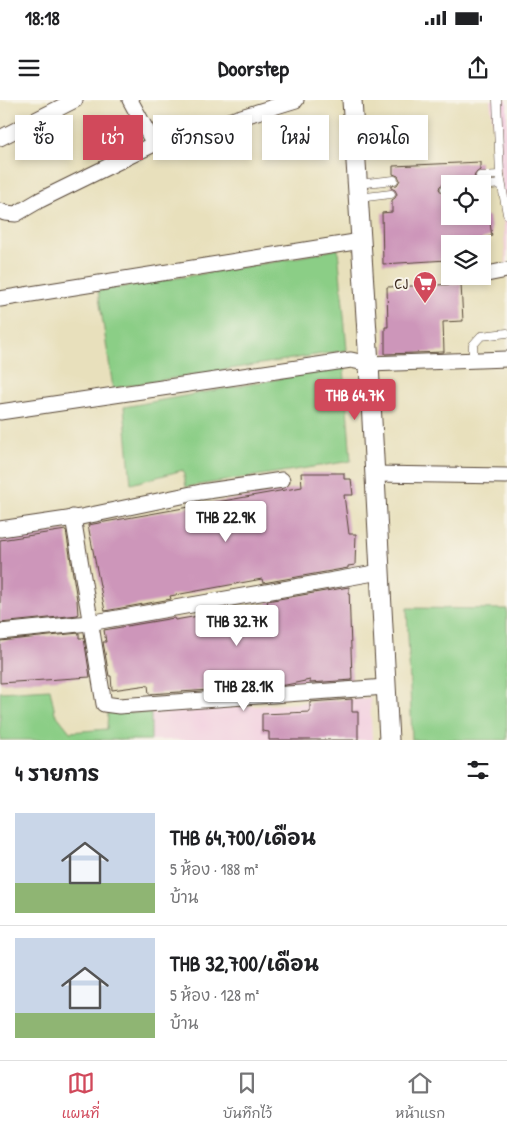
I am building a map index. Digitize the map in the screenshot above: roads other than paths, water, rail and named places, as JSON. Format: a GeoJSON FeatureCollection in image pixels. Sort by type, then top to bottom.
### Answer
{"type":"FeatureCollection","features":[{"type":"Feature","properties":{"kind":"street"},"geometry":{"type":"LineString","coordinates":[[0,138],[74,100]]}},
{"type":"Feature","properties":{"kind":"street"},"geometry":{"type":"LineString","coordinates":[[130,100],[153,142]]}},
{"type":"Feature","properties":{"kind":"street"},"geometry":{"type":"LineString","coordinates":[[248,115],[296,100]]}},
{"type":"Feature","properties":{"kind":"street"},"geometry":{"type":"LineString","coordinates":[[352,100],[369,364],[389,740]]}},
{"type":"Feature","properties":{"kind":"street"},"geometry":{"type":"LineString","coordinates":[[0,210],[5,214],[16,214],[40,200],[153,144]]}},
{"type":"Feature","properties":{"kind":"street"},"geometry":{"type":"LineString","coordinates":[[0,299],[361,242]]}},
{"type":"Feature","properties":{"kind":"street"},"geometry":{"type":"LineString","coordinates":[[491,273],[507,270]]}},
{"type":"Feature","properties":{"kind":"street"},"geometry":{"type":"LineString","coordinates":[[0,412],[351,360],[369,364],[507,359]]}},
{"type":"Feature","properties":{"kind":"street"},"geometry":{"type":"LineString","coordinates":[[375,474],[507,476]]}},
{"type":"Feature","properties":{"kind":"street"},"geometry":{"type":"LineString","coordinates":[[0,529],[201,492],[282,480]]}},
{"type":"Feature","properties":{"kind":"street"},"geometry":{"type":"LineString","coordinates":[[73,517],[104,704],[120,706],[386,687]]}},
{"type":"Feature","properties":{"kind":"street"},"geometry":{"type":"LineString","coordinates":[[0,632],[90,622],[380,572]]}},
{"type":"Feature","properties":{"kind":"lane"},"geometry":{"type":"LineString","coordinates":[[497,100],[500,175],[507,214]]}},
{"type":"Feature","properties":{"kind":"lane"},"geometry":{"type":"LineString","coordinates":[[491,175],[500,175]]}},
{"type":"Feature","properties":{"kind":"lane"},"geometry":{"type":"LineString","coordinates":[[358,191],[394,180]]}},
{"type":"Feature","properties":{"kind":"lane"},"geometry":{"type":"LineString","coordinates":[[491,185],[501,184]]}},
{"type":"Feature","properties":{"kind":"lane"},"geometry":{"type":"LineString","coordinates":[[358,191],[391,194]]}},
{"type":"Feature","properties":{"kind":"lane"},"geometry":{"type":"LineString","coordinates":[[473,360],[473,344],[481,336],[507,333]]}},
{"type":"Feature","properties":{"kind":"place","name":"CJ"},"geometry":{"type":"Point","coordinates":[425,304]}}]}
